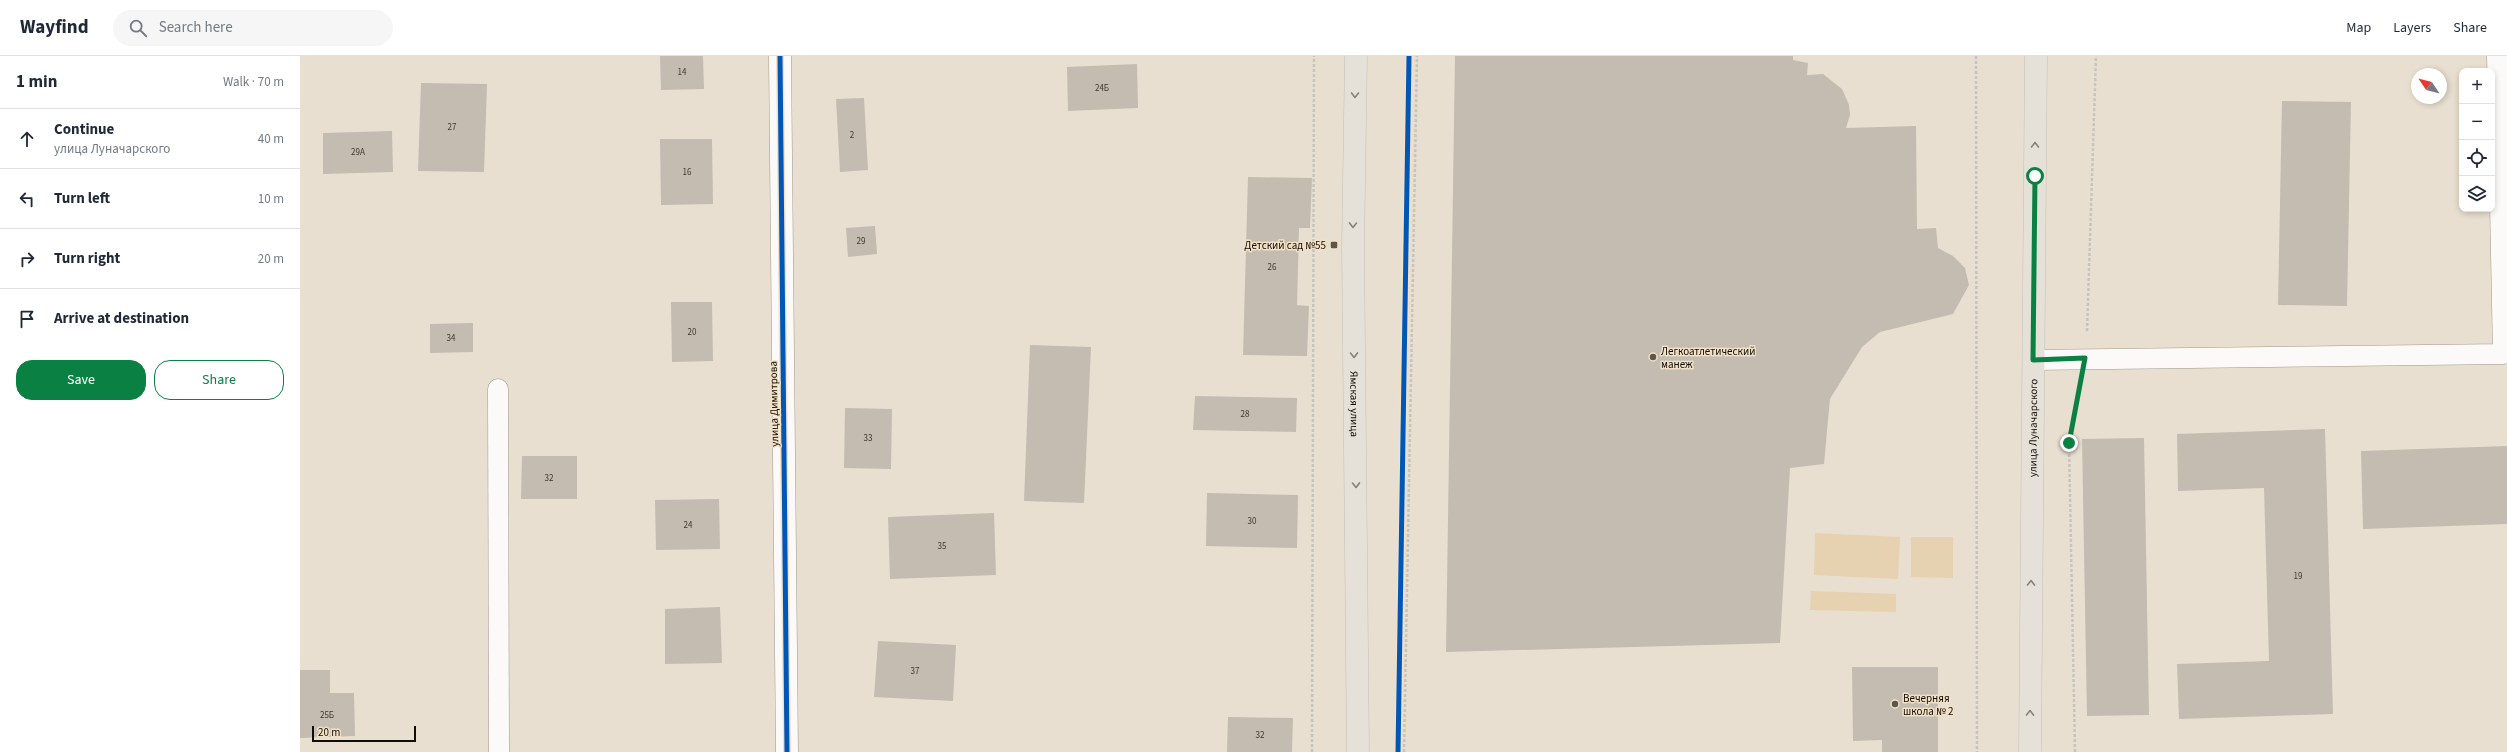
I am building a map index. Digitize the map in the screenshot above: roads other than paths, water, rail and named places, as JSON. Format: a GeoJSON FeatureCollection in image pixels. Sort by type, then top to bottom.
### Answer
{"type":"FeatureCollection","features":[{"type":"Feature","properties":{"kind":"main road","name":"Ямская улица"},"geometry":{"type":"LineString","coordinates":[[1356,56],[1353,247],[1358,752]]}},
{"type":"Feature","properties":{"kind":"main road","name":"улица Луначарского"},"geometry":{"type":"LineString","coordinates":[[2030,752],[2036,56]]}},
{"type":"Feature","properties":{"kind":"street","name":"улица Димитрова"},"geometry":{"type":"LineString","coordinates":[[780,56],[787,752]]}},
{"type":"Feature","properties":{"kind":"lane"},"geometry":{"type":"LineString","coordinates":[[2033,360],[2085,358],[2503,354],[2497,56]]}},
{"type":"Feature","properties":{"kind":"lane"},"geometry":{"type":"LineString","coordinates":[[498,389],[499,752]]}},
{"type":"Feature","properties":{"kind":"place","name":"Детский сад №55"},"geometry":{"type":"Point","coordinates":[1334,245]}},
{"type":"Feature","properties":{"kind":"place","name":"Легкоатлетический манеж"},"geometry":{"type":"Point","coordinates":[1653,357]}},
{"type":"Feature","properties":{"kind":"place","name":"Вечерняя школа № 2"},"geometry":{"type":"Point","coordinates":[1895,704]}}]}
